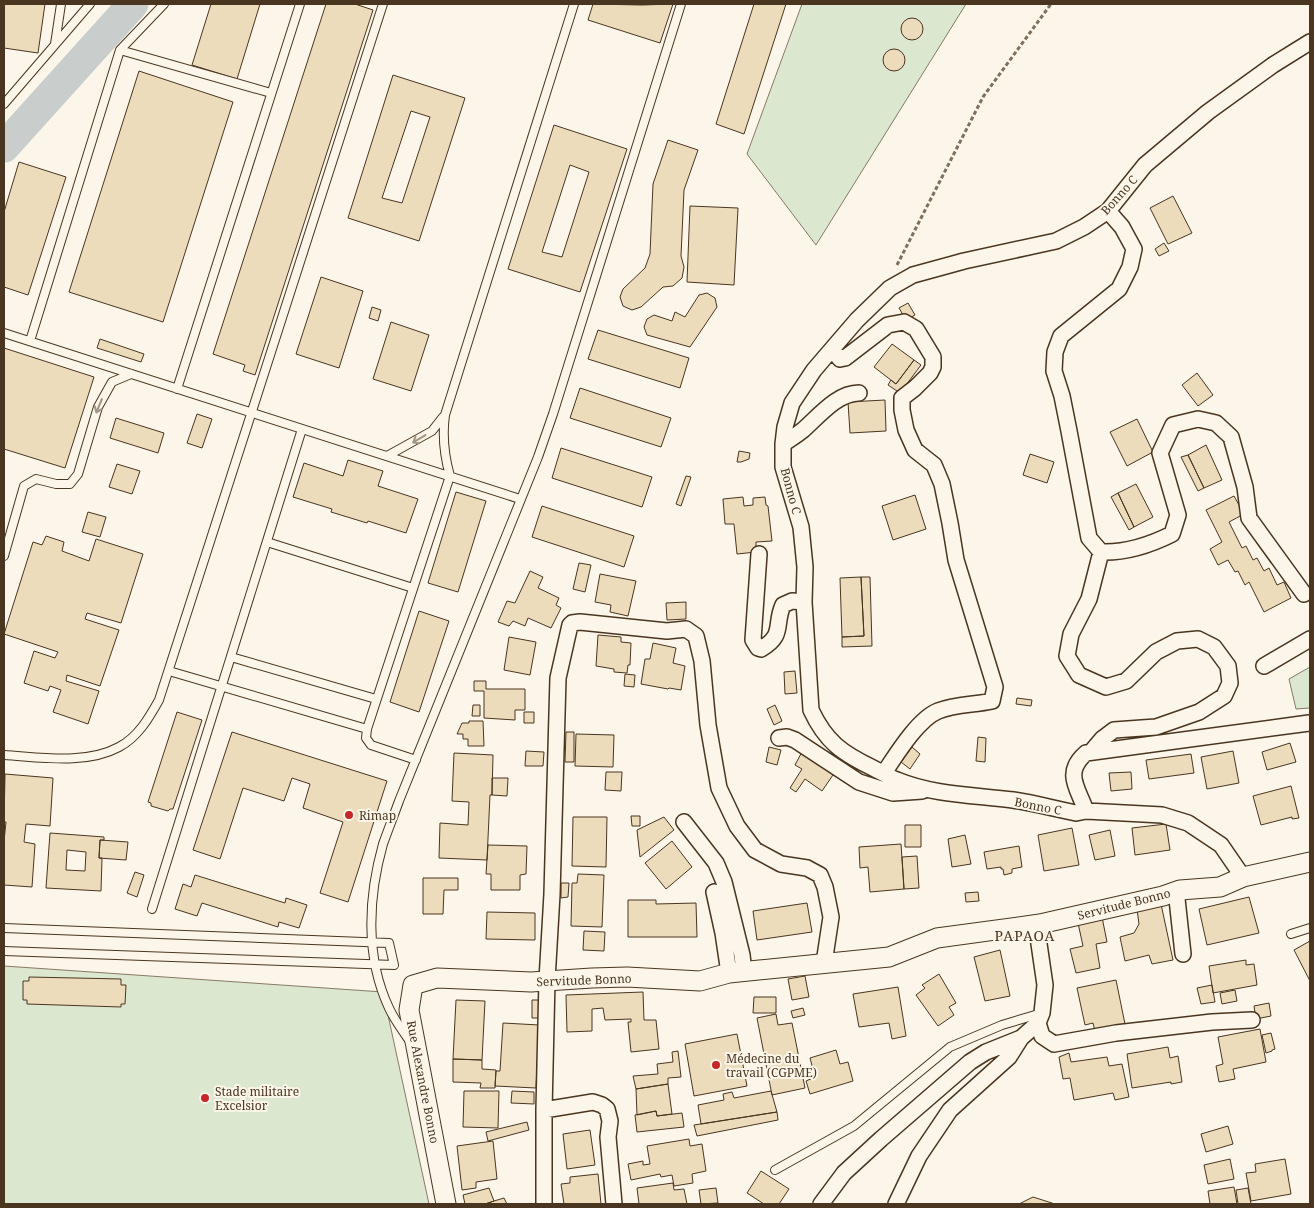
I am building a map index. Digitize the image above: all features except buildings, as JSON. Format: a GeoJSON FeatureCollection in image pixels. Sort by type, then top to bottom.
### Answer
{"type":"FeatureCollection","features":[{"type":"Feature","properties":{"kind":"street","name":"Bonno C"},"geometry":{"type":"LineString","coordinates":[[1243,877],[1221,845],[1188,823],[1162,815],[1086,811],[1076,813],[1014,800],[960,795],[932,790],[896,780],[851,758],[831,742],[818,726],[811,710],[804,602],[805,567],[801,527],[783,466],[783,444],[785,427],[792,403],[814,370],[857,320],[890,288],[913,275],[964,261],[1056,241],[1084,227],[1108,211],[1146,165],[1200,118],[1273,65],[1310,42]]}},
{"type":"Feature","properties":{"kind":"street"},"geometry":{"type":"LineString","coordinates":[[1108,211],[1122,227],[1134,248],[1130,267],[1119,289],[1061,336],[1055,352],[1054,371],[1062,396],[1089,538],[1101,552],[1113,552],[1152,544],[1172,534],[1178,516],[1160,453],[1173,425],[1198,419],[1216,423],[1231,437],[1245,487],[1249,518],[1304,594]]}},
{"type":"Feature","properties":{"kind":"street"},"geometry":{"type":"LineString","coordinates":[[832,349],[840,359],[845,358],[888,325],[904,322],[916,329],[933,357],[933,367],[930,373],[902,398],[902,410],[906,430],[915,450],[934,465],[942,484],[956,560],[995,687],[992,701],[936,711],[922,721],[884,773]]}},
{"type":"Feature","properties":{"kind":"street"},"geometry":{"type":"LineString","coordinates":[[783,444],[802,431],[825,409],[851,393],[859,393]]}},
{"type":"Feature","properties":{"kind":"street"},"geometry":{"type":"LineString","coordinates":[[1091,752],[1102,739],[1114,730],[1156,727],[1199,712],[1224,696],[1230,683],[1228,666],[1214,646],[1198,639],[1177,641],[1156,652],[1126,681],[1106,687],[1079,675],[1067,656],[1071,634],[1089,599],[1101,552]]}},
{"type":"Feature","properties":{"kind":"street"},"geometry":{"type":"LineString","coordinates":[[759,554],[753,640],[758,648],[761,649],[770,644],[777,634],[783,605],[792,601],[804,602]]}},
{"type":"Feature","properties":{"kind":"street"},"geometry":{"type":"LineString","coordinates":[[544,1204],[547,980],[552,894],[558,678],[572,623],[580,622],[667,631],[686,629],[696,636],[702,661],[708,725],[719,788],[736,826],[755,850],[782,864],[807,868],[820,875],[832,916],[824,963]]}},
{"type":"Feature","properties":{"kind":"street"},"geometry":{"type":"LineString","coordinates":[[1264,666],[1310,639]]}},
{"type":"Feature","properties":{"kind":"street"},"geometry":{"type":"LineString","coordinates":[[1086,811],[1080,793],[1074,784],[1074,768],[1077,760],[1086,753],[1309,723]]}},
{"type":"Feature","properties":{"kind":"street"},"geometry":{"type":"LineString","coordinates":[[778,738],[787,737],[795,740],[859,782],[878,789],[900,793],[932,790]]}},
{"type":"Feature","properties":{"kind":"street"},"geometry":{"type":"LineString","coordinates":[[684,822],[716,863],[724,882],[742,954],[737,973]]}},
{"type":"Feature","properties":{"kind":"street","name":"Servitude Bonno"},"geometry":{"type":"LineString","coordinates":[[437,978],[531,982],[627,977],[700,981],[737,973],[889,957],[937,938],[1040,924],[1163,896],[1180,890],[1220,887],[1243,877],[1310,862]]}},
{"type":"Feature","properties":{"kind":"street"},"geometry":{"type":"LineString","coordinates":[[1180,890],[1177,898],[1183,954]]}},
{"type":"Feature","properties":{"kind":"street"},"geometry":{"type":"LineString","coordinates":[[714,892],[723,933],[737,973]]}},
{"type":"Feature","properties":{"kind":"street"},"geometry":{"type":"LineString","coordinates":[[1040,924],[1038,937],[1045,985],[1040,1018],[1042,1036],[1054,1044],[1116,1033],[1212,1022],[1252,1020]]}},
{"type":"Feature","properties":{"kind":"street","name":"Rue Alexandre Bonno"},"geometry":{"type":"LineString","coordinates":[[437,978],[413,985],[409,1010],[446,1204]]}},
{"type":"Feature","properties":{"kind":"street"},"geometry":{"type":"LineString","coordinates":[[896,1204],[920,1156],[950,1110],[1009,1057],[1021,1038],[1040,1018]]}},
{"type":"Feature","properties":{"kind":"street"},"geometry":{"type":"LineString","coordinates":[[821,1204],[844,1173],[970,1062],[986,1052],[1021,1038]]}},
{"type":"Feature","properties":{"kind":"street"},"geometry":{"type":"LineString","coordinates":[[544,1110],[593,1102],[607,1109],[610,1121],[608,1137],[614,1204]]}},
{"type":"Feature","properties":{"kind":"lane"},"geometry":{"type":"LineString","coordinates":[[54,46],[61,4]]}},
{"type":"Feature","properties":{"kind":"lane"},"geometry":{"type":"LineString","coordinates":[[4,104],[90,4]]}},
{"type":"Feature","properties":{"kind":"lane"},"geometry":{"type":"LineString","coordinates":[[30,341],[120,50],[164,4]]}},
{"type":"Feature","properties":{"kind":"lane"},"geometry":{"type":"LineString","coordinates":[[177,388],[300,4]]}},
{"type":"Feature","properties":{"kind":"lane"},"geometry":{"type":"LineString","coordinates":[[4,756],[69,759],[94,755],[119,747],[135,735],[149,719],[159,700],[383,4]]}},
{"type":"Feature","properties":{"kind":"lane"},"geometry":{"type":"LineString","coordinates":[[416,760],[371,745],[366,738],[367,729],[450,476],[442,434],[444,415],[574,4]]}},
{"type":"Feature","properties":{"kind":"lane"},"geometry":{"type":"LineString","coordinates":[[417,1051],[389,1009],[374,964],[371,942],[372,914],[383,845],[553,414],[681,4]]}},
{"type":"Feature","properties":{"kind":"lane"},"geometry":{"type":"LineString","coordinates":[[120,50],[271,93]]}},
{"type":"Feature","properties":{"kind":"lane"},"geometry":{"type":"LineString","coordinates":[[4,333],[520,499]]}},
{"type":"Feature","properties":{"kind":"lane"},"geometry":{"type":"LineString","coordinates":[[4,556],[24,486],[36,480],[56,484],[70,484],[78,474],[98,407],[112,382],[131,374]]}},
{"type":"Feature","properties":{"kind":"lane"},"geometry":{"type":"LineString","coordinates":[[387,456],[432,431],[444,415]]}},
{"type":"Feature","properties":{"kind":"lane"},"geometry":{"type":"LineString","coordinates":[[152,909],[302,429]]}},
{"type":"Feature","properties":{"kind":"lane"},"geometry":{"type":"LineString","coordinates":[[267,542],[413,588]]}},
{"type":"Feature","properties":{"kind":"lane"},"geometry":{"type":"LineString","coordinates":[[231,657],[376,699]]}},
{"type":"Feature","properties":{"kind":"lane"},"geometry":{"type":"LineString","coordinates":[[169,671],[367,729]]}},
{"type":"Feature","properties":{"kind":"lane"},"geometry":{"type":"LineString","coordinates":[[4,928],[389,943],[394,964],[4,951]]}},
{"type":"Feature","properties":{"kind":"lane"},"geometry":{"type":"LineString","coordinates":[[1290,934],[1310,928]]}},
{"type":"Feature","properties":{"kind":"lane"},"geometry":{"type":"LineString","coordinates":[[775,1170],[854,1126],[950,1047],[1002,1025],[1040,1018]]}},
{"type":"Feature","properties":{"kind":"path"},"geometry":{"type":"LineString","coordinates":[[890,288],[898,262],[983,97],[1051,4]]}},
{"type":"Feature","properties":{"kind":"green space"},"geometry":{"type":"Polygon","coordinates":[[[802,4],[966,4],[816,245],[747,154],[802,4]]]}},
{"type":"Feature","properties":{"kind":"green space"},"geometry":{"type":"Polygon","coordinates":[[[1310,667],[1310,708],[1296,709],[1289,679],[1310,667]]]}},
{"type":"Feature","properties":{"kind":"green space","name":"Stade militaire Excelsior"},"geometry":{"type":"Polygon","coordinates":[[[4,966],[383,992],[429,1204],[4,1204],[4,966]]]}},
{"type":"Feature","properties":{"kind":"waterway"},"geometry":{"type":"LineString","coordinates":[[4,147],[133,4]]}},
{"type":"Feature","properties":{"kind":"place","name":"Rimap"},"geometry":{"type":"Point","coordinates":[349,815]}},
{"type":"Feature","properties":{"kind":"place","name":"Médecine du travail (CGPME)"},"geometry":{"type":"Point","coordinates":[716,1065]}},
{"type":"Feature","properties":{"kind":"place","name":"Stade militaire Excelsior"},"geometry":{"type":"Point","coordinates":[205,1098]}},
{"type":"Feature","properties":{"kind":"district","name":"PAPAOA"},"geometry":{"type":"Point","coordinates":[1025,935]}}]}
